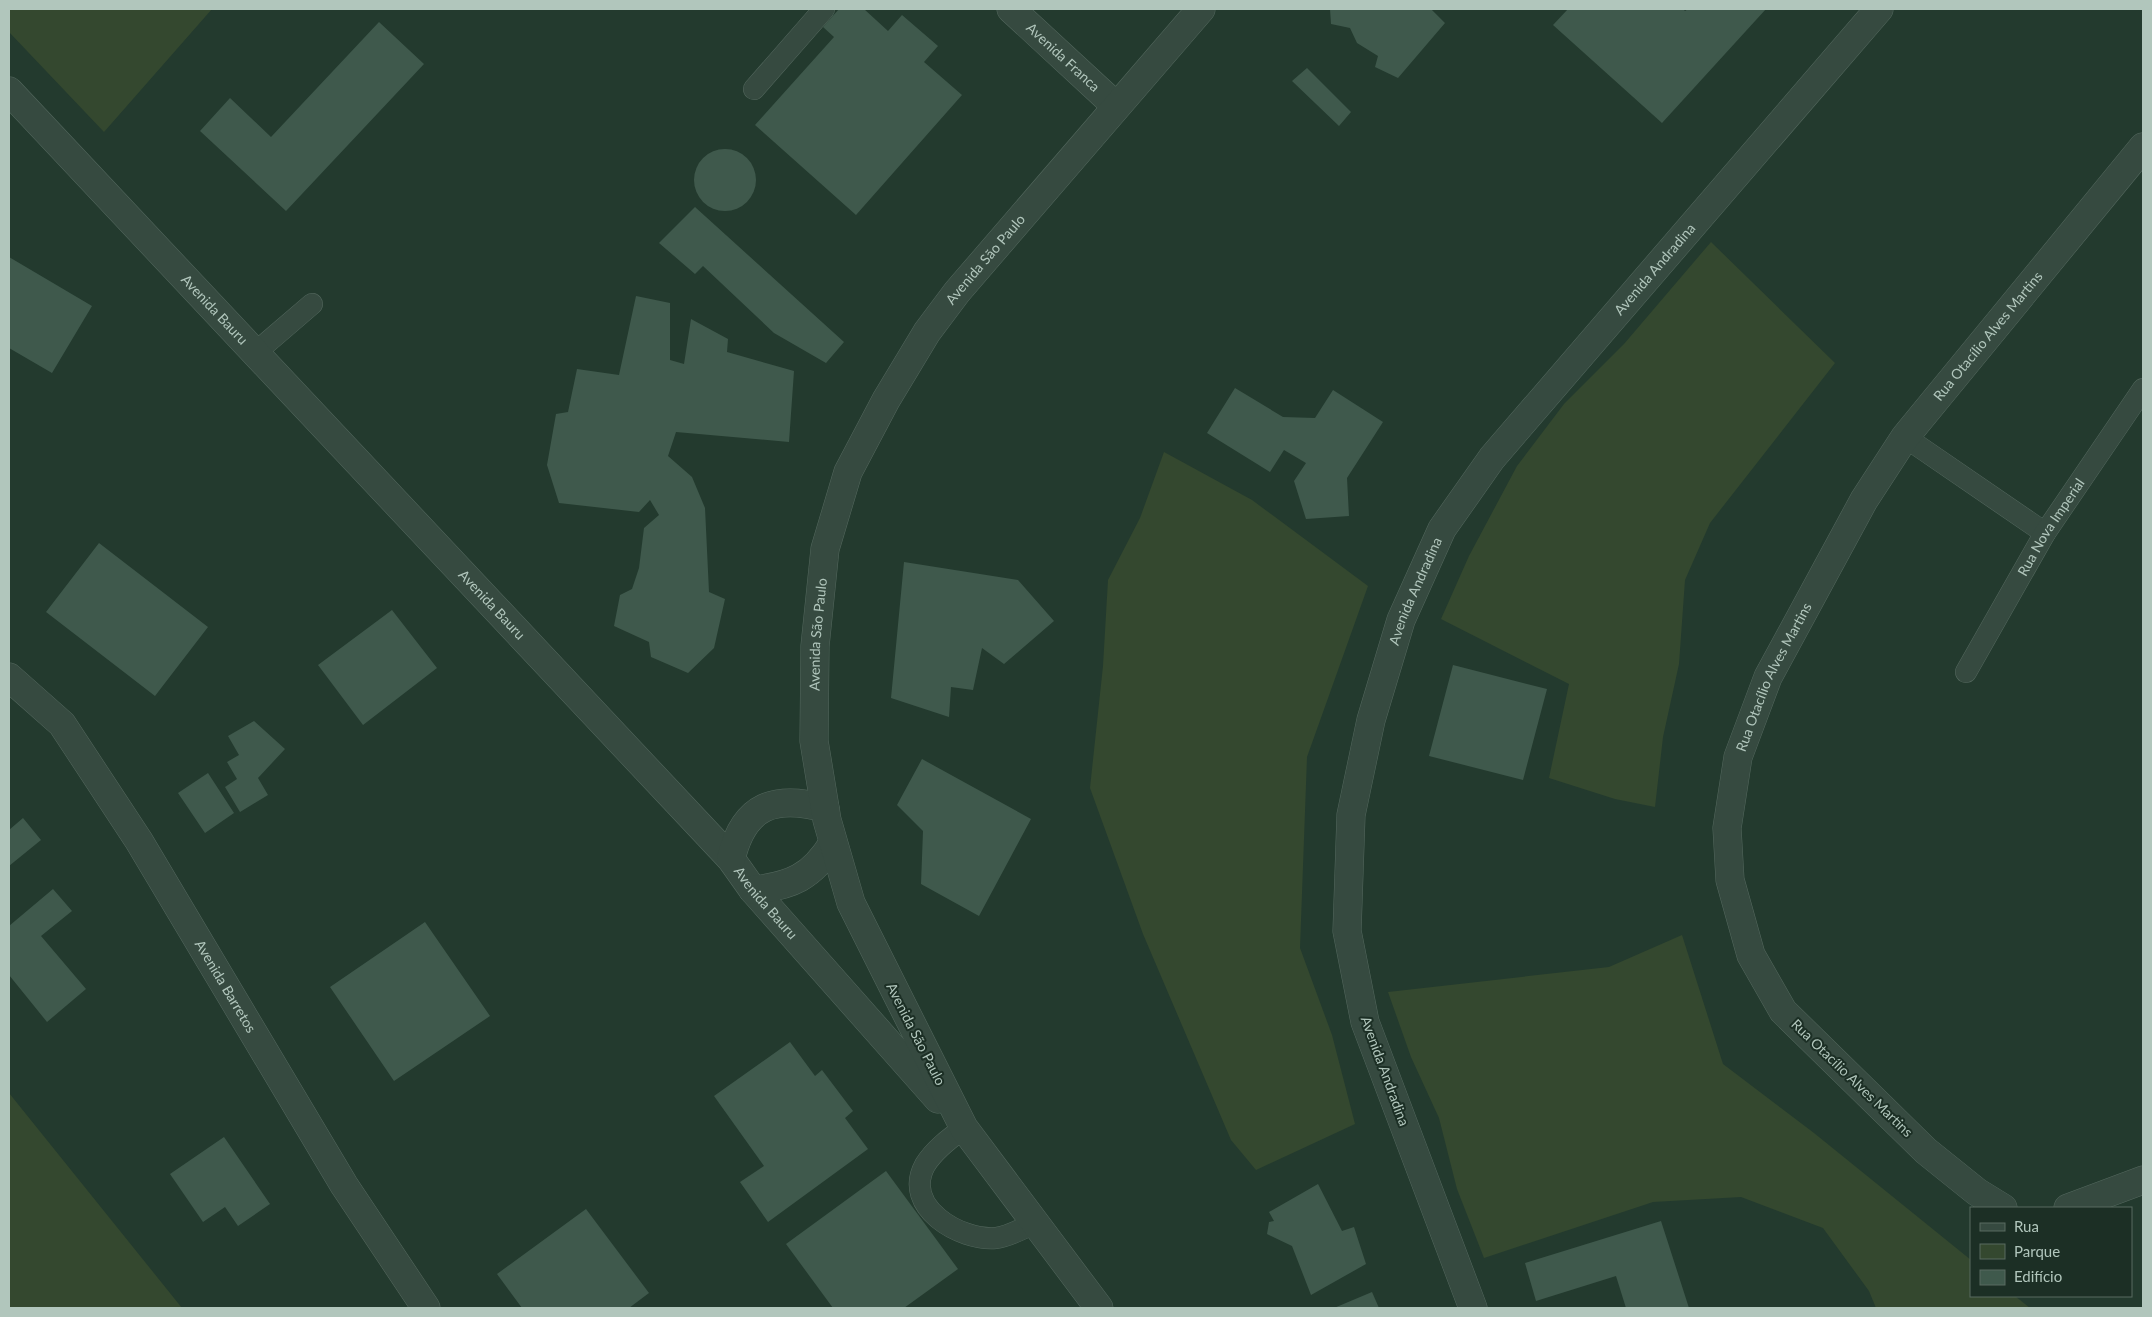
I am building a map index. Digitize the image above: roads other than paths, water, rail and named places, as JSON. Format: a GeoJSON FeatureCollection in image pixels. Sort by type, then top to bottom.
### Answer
{"type":"FeatureCollection","features":[{"type":"Feature","properties":{"kind":"street","name":"Avenida Franca"},"geometry":{"type":"LineString","coordinates":[[1011,9],[1116,106]]}},
{"type":"Feature","properties":{"kind":"street","name":"Avenida São Paulo"},"geometry":{"type":"LineString","coordinates":[[1099,1308],[964,1128],[851,903],[833,844],[814,741],[815,646],[825,549],[848,472],[886,400],[927,332],[957,292],[1201,9]]}},
{"type":"Feature","properties":{"kind":"street","name":"Avenida Andradina"},"geometry":{"type":"LineString","coordinates":[[1474,1308],[1365,1022],[1347,931],[1351,815],[1371,720],[1401,620],[1442,529],[1492,458],[1880,9]]}},
{"type":"Feature","properties":{"kind":"street","name":"Avenida Bauru"},"geometry":{"type":"LineString","coordinates":[[9,91],[731,858],[753,890],[964,1128]]}},
{"type":"Feature","properties":{"kind":"street","name":"Rua Otacílio Alves Martins"},"geometry":{"type":"LineString","coordinates":[[2001,1207],[1977,1192],[1926,1151],[1783,1011],[1751,955],[1730,880],[1727,828],[1738,757],[1768,676],[1864,500],[1905,437],[2143,147]]}},
{"type":"Feature","properties":{"kind":"street","name":"Avenida Barretos"},"geometry":{"type":"LineString","coordinates":[[9,678],[62,724],[68,732],[139,841],[344,1185],[426,1308]]}},
{"type":"Feature","properties":{"kind":"street"},"geometry":{"type":"LineString","coordinates":[[731,858],[735,840],[745,823],[761,810],[777,803],[800,802],[825,808]]}},
{"type":"Feature","properties":{"kind":"street"},"geometry":{"type":"LineString","coordinates":[[753,890],[787,885],[808,874],[826,856],[833,844]]}},
{"type":"Feature","properties":{"kind":"street"},"geometry":{"type":"LineString","coordinates":[[2071,1207],[2143,1180]]}},
{"type":"Feature","properties":{"kind":"lane"},"geometry":{"type":"LineString","coordinates":[[754,89],[824,9]]}},
{"type":"Feature","properties":{"kind":"lane"},"geometry":{"type":"LineString","coordinates":[[255,353],[312,304]]}},
{"type":"Feature","properties":{"kind":"lane","name":"Rua Nova Imperial"},"geometry":{"type":"LineString","coordinates":[[1966,672],[2045,533],[2143,388]]}},
{"type":"Feature","properties":{"kind":"lane"},"geometry":{"type":"LineString","coordinates":[[1905,437],[2045,533]]}},
{"type":"Feature","properties":{"kind":"lane"},"geometry":{"type":"LineString","coordinates":[[964,1128],[943,1143],[925,1165],[919,1185],[926,1208],[949,1227],[974,1237],[997,1239],[1035,1223]]}}]}
